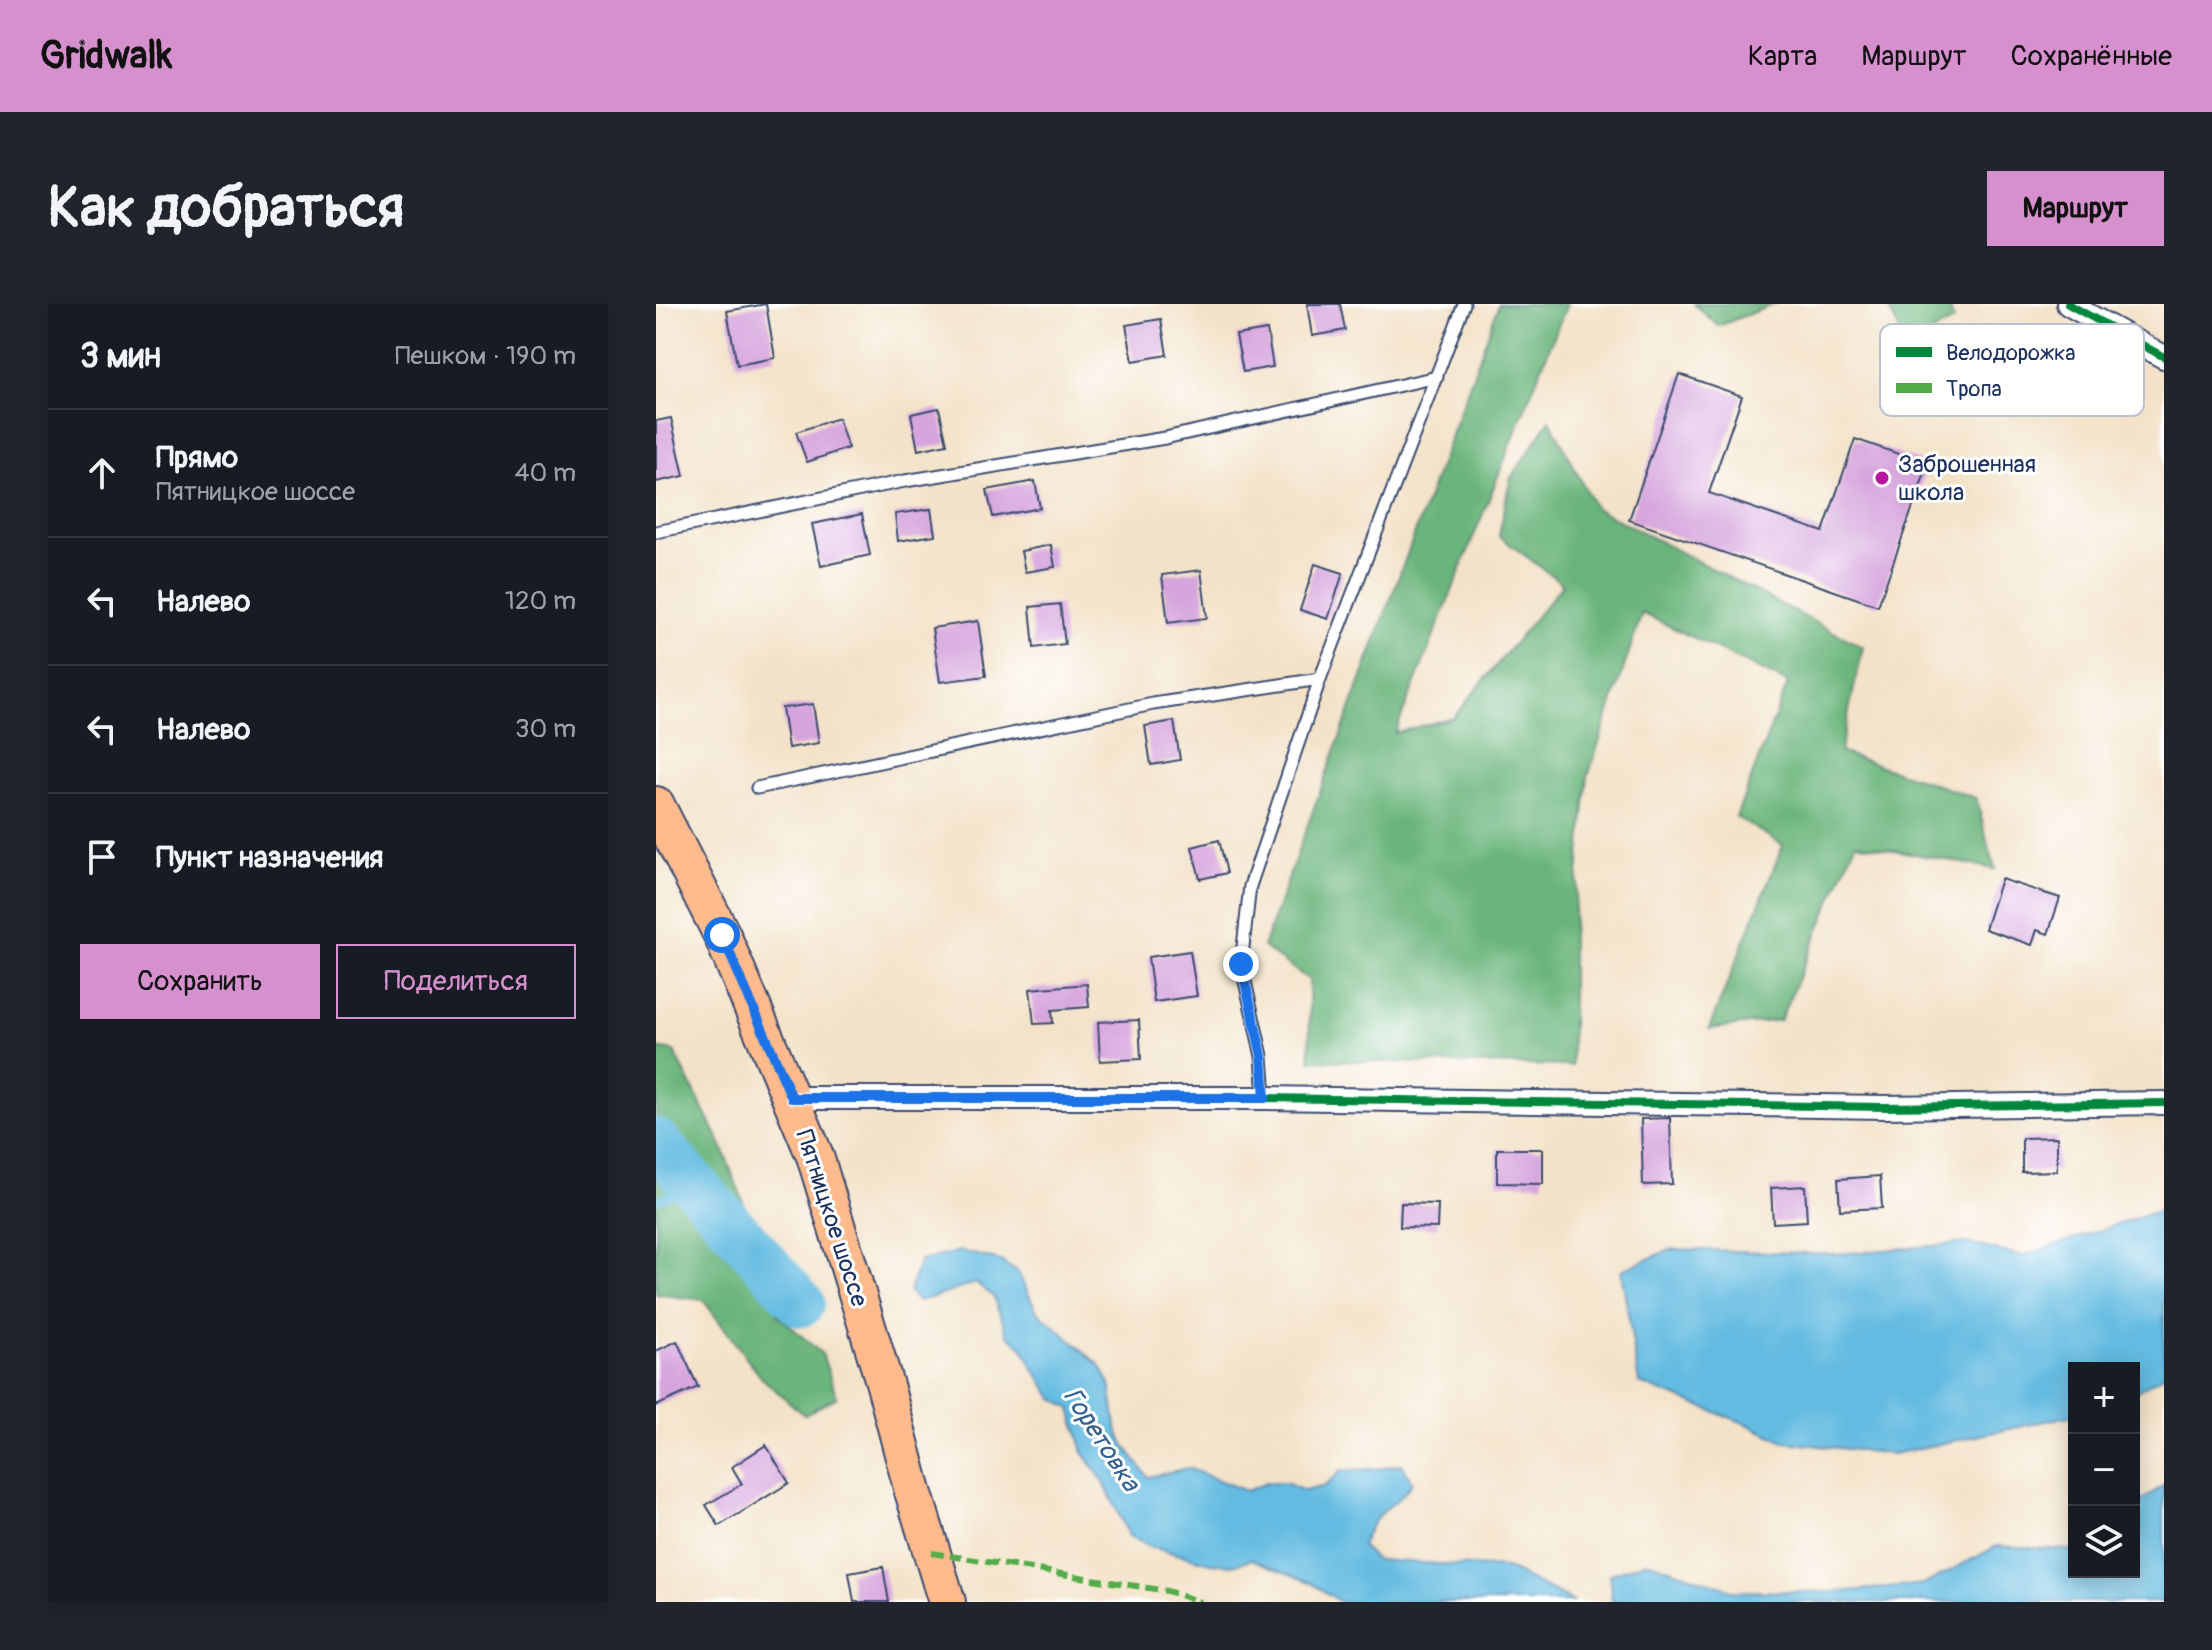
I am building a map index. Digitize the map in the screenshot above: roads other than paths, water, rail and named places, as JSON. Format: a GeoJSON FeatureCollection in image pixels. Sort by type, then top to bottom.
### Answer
{"type":"FeatureCollection","features":[{"type":"Feature","properties":{"kind":"main road","name":"Пятницкое шоссе"},"geometry":{"type":"LineString","coordinates":[[656,805],[722,935],[792,1098],[819,1171],[947,1602]]}},
{"type":"Feature","properties":{"kind":"street"},"geometry":{"type":"LineString","coordinates":[[2068,304],[2104,324]]}},
{"type":"Feature","properties":{"kind":"street"},"geometry":{"type":"LineString","coordinates":[[2144,346],[2164,357]]}},
{"type":"Feature","properties":{"kind":"street"},"geometry":{"type":"LineString","coordinates":[[792,1098],[1265,1098],[1885,1107],[2164,1103]]}},
{"type":"Feature","properties":{"kind":"lane"},"geometry":{"type":"LineString","coordinates":[[1265,1098],[1262,1056],[1241,964],[1250,886],[1320,679],[1464,304]]}},
{"type":"Feature","properties":{"kind":"lane"},"geometry":{"type":"LineString","coordinates":[[656,532],[905,481],[1165,438],[1437,377]]}},
{"type":"Feature","properties":{"kind":"lane"},"geometry":{"type":"LineString","coordinates":[[757,788],[1153,704],[1320,679]]}},
{"type":"Feature","properties":{"kind":"water"},"geometry":{"type":"Polygon","coordinates":[[[2164,1209],[2164,1375],[2140,1389],[2140,1362],[2068,1362],[2068,1416],[1893,1454],[1784,1442],[1747,1424],[1639,1383],[1621,1270],[1672,1249],[1837,1254],[1965,1243],[2022,1256],[2164,1209]]]}},
{"type":"Feature","properties":{"kind":"water"},"geometry":{"type":"Polygon","coordinates":[[[961,1251],[1001,1261],[1018,1273],[1037,1311],[1100,1365],[1110,1384],[1116,1425],[1123,1443],[1148,1477],[1188,1468],[1246,1491],[1266,1483],[1286,1483],[1304,1491],[1325,1486],[1341,1471],[1402,1464],[1412,1482],[1401,1497],[1374,1521],[1361,1546],[1376,1560],[1506,1568],[1574,1602],[1340,1602],[1310,1582],[1252,1559],[1233,1565],[1211,1563],[1147,1546],[1129,1536],[1103,1481],[1083,1452],[1071,1409],[1053,1398],[1023,1348],[1008,1335],[993,1296],[976,1283],[917,1301],[909,1291],[920,1261],[961,1251]]]}},
{"type":"Feature","properties":{"kind":"water"},"geometry":{"type":"Polygon","coordinates":[[[2164,1485],[2164,1602],[1612,1602],[1609,1575],[1647,1561],[1734,1591],[1834,1592],[1923,1585],[1997,1546],[2068,1550],[2068,1578],[2140,1578],[2140,1502],[2164,1485]]]}},
{"type":"Feature","properties":{"kind":"waterway","name":"Горетовка"},"geometry":{"type":"LineString","coordinates":[[656,1142],[801,1303]]}},
{"type":"Feature","properties":{"kind":"waterway"},"geometry":{"type":"LineString","coordinates":[[656,1200],[695,1186]]}},
{"type":"Feature","properties":{"kind":"place","name":"Заброшенная школа"},"geometry":{"type":"Point","coordinates":[1882,478]}}]}
